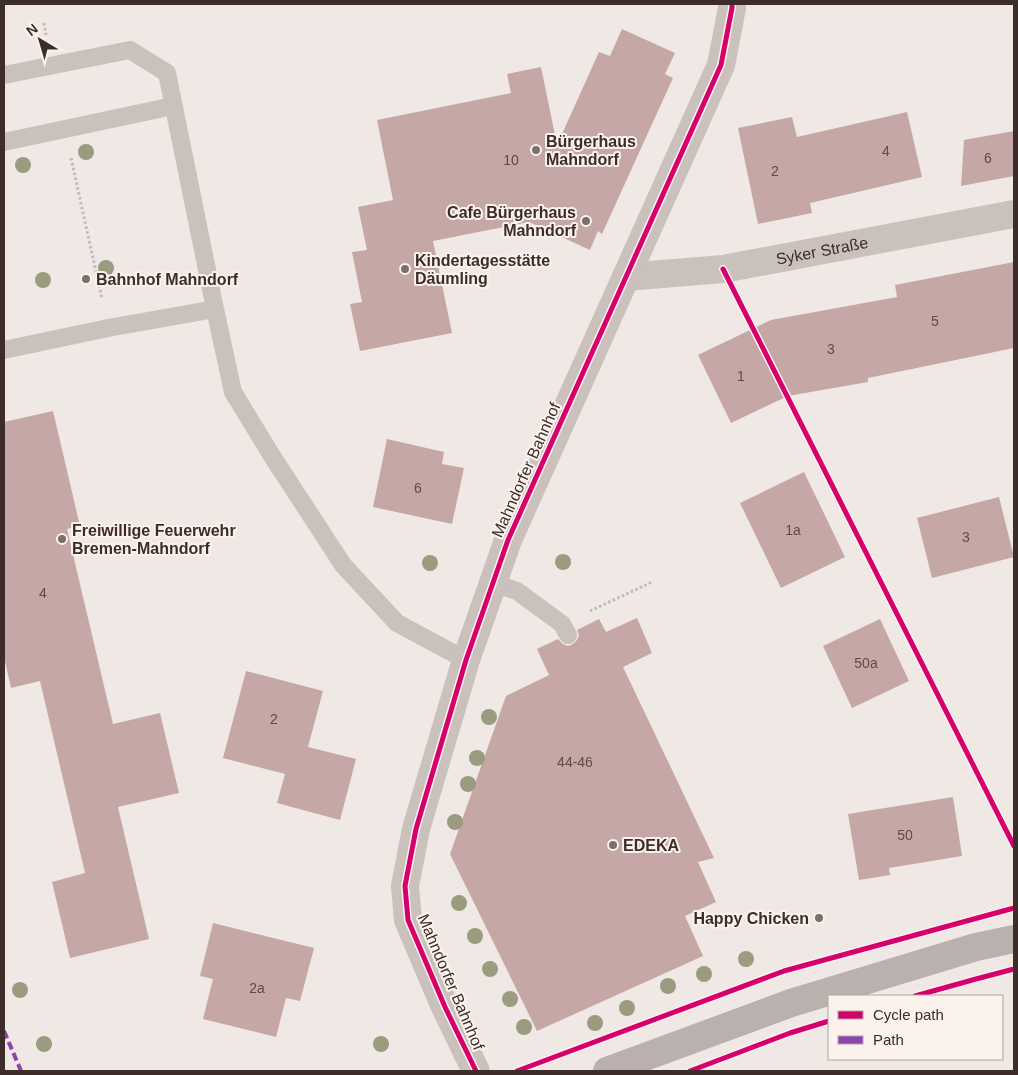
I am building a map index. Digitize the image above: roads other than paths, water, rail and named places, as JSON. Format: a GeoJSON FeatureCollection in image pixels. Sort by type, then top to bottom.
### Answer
{"type":"FeatureCollection","features":[{"type":"Feature","properties":{"kind":"main road"},"geometry":{"type":"LineString","coordinates":[[607,1071],[791,1003],[976,947],[1014,939]]}},
{"type":"Feature","properties":{"kind":"street","name":"Mahndorfer Bahnhof"},"geometry":{"type":"LineString","coordinates":[[476,1071],[445,1007],[408,920],[405,886],[416,829],[466,660],[508,540],[721,65],[732,4]]}},
{"type":"Feature","properties":{"kind":"street","name":"Syker Straße"},"geometry":{"type":"LineString","coordinates":[[626,277],[723,269],[1014,214]]}},
{"type":"Feature","properties":{"kind":"lane"},"geometry":{"type":"LineString","coordinates":[[4,75],[130,50],[167,72],[233,392],[343,565],[397,623],[466,660]]}},
{"type":"Feature","properties":{"kind":"lane"},"geometry":{"type":"LineString","coordinates":[[4,142],[173,106]]}},
{"type":"Feature","properties":{"kind":"lane"},"geometry":{"type":"LineString","coordinates":[[4,350],[108,328],[215,309]]}},
{"type":"Feature","properties":{"kind":"lane"},"geometry":{"type":"LineString","coordinates":[[493,583],[517,591],[565,630]]}},
{"type":"Feature","properties":{"kind":"place","name":"Bürgerhaus Mahndorf"},"geometry":{"type":"Point","coordinates":[536,150]}},
{"type":"Feature","properties":{"kind":"place","name":"Cafe Bürgerhaus Mahndorf"},"geometry":{"type":"Point","coordinates":[586,221]}},
{"type":"Feature","properties":{"kind":"place","name":"Kindertagesstätte Däumling"},"geometry":{"type":"Point","coordinates":[405,269]}},
{"type":"Feature","properties":{"kind":"place","name":"Bahnhof Mahndorf"},"geometry":{"type":"Point","coordinates":[86,279]}},
{"type":"Feature","properties":{"kind":"place","name":"Freiwillige Feuerwehr Bremen-Mahndorf"},"geometry":{"type":"Point","coordinates":[62,539]}},
{"type":"Feature","properties":{"kind":"place","name":"EDEKA"},"geometry":{"type":"Point","coordinates":[613,845]}},
{"type":"Feature","properties":{"kind":"place","name":"Happy Chicken"},"geometry":{"type":"Point","coordinates":[819,918]}}]}
